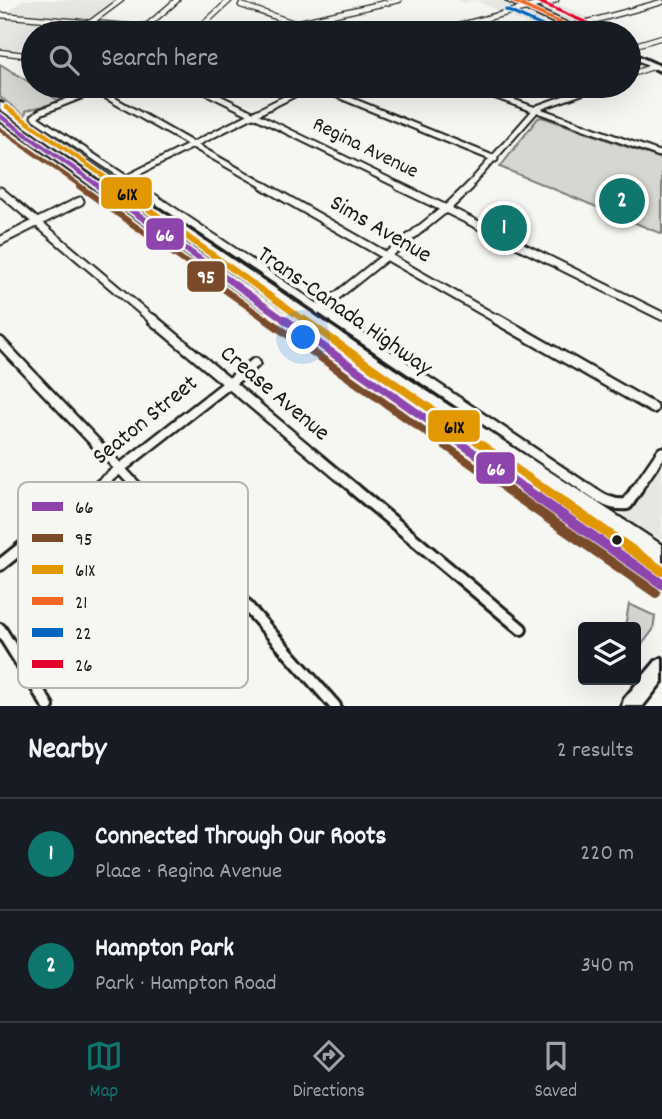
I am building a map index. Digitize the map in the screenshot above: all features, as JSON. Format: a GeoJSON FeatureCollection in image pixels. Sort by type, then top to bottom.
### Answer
{"type":"FeatureCollection","features":[{"type":"Feature","properties":{"kind":"highway","name":"Trans-Canada Highway"},"geometry":{"type":"LineString","coordinates":[[0,105],[405,384],[662,556]]}},
{"type":"Feature","properties":{"kind":"highway","name":"Trans-Canada Highway"},"geometry":{"type":"LineString","coordinates":[[0,116],[427,421],[662,584]]}},
{"type":"Feature","properties":{"kind":"main road"},"geometry":{"type":"LineString","coordinates":[[510,0],[556,21]]}},
{"type":"Feature","properties":{"kind":"main road"},"geometry":{"type":"LineString","coordinates":[[641,60],[659,68]]}},
{"type":"Feature","properties":{"kind":"main road"},"geometry":{"type":"LineString","coordinates":[[631,706],[662,667]]}},
{"type":"Feature","properties":{"kind":"street"},"geometry":{"type":"LineString","coordinates":[[93,21],[121,0]]}},
{"type":"Feature","properties":{"kind":"street"},"geometry":{"type":"LineString","coordinates":[[150,21],[177,0]]}},
{"type":"Feature","properties":{"kind":"street"},"geometry":{"type":"LineString","coordinates":[[207,21],[229,0]]}},
{"type":"Feature","properties":{"kind":"street"},"geometry":{"type":"LineString","coordinates":[[248,0],[241,5],[289,21]]}},
{"type":"Feature","properties":{"kind":"street"},"geometry":{"type":"LineString","coordinates":[[304,21],[399,0]]}},
{"type":"Feature","properties":{"kind":"street"},"geometry":{"type":"LineString","coordinates":[[477,21],[556,0]]}},
{"type":"Feature","properties":{"kind":"street"},"geometry":{"type":"LineString","coordinates":[[592,21],[662,2]]}},
{"type":"Feature","properties":{"kind":"street"},"geometry":{"type":"LineString","coordinates":[[0,15],[68,21]]}},
{"type":"Feature","properties":{"kind":"street"},"geometry":{"type":"LineString","coordinates":[[641,43],[662,37]]}},
{"type":"Feature","properties":{"kind":"street"},"geometry":{"type":"LineString","coordinates":[[0,52],[21,55]]}},
{"type":"Feature","properties":{"kind":"street"},"geometry":{"type":"LineString","coordinates":[[641,72],[659,68]]}},
{"type":"Feature","properties":{"kind":"street"},"geometry":{"type":"LineString","coordinates":[[76,98],[35,115],[35,118],[605,501],[618,505],[627,504],[662,452]]}},
{"type":"Feature","properties":{"kind":"street","name":"Sims Avenue"},"geometry":{"type":"LineString","coordinates":[[110,98],[653,408]]}},
{"type":"Feature","properties":{"kind":"street","name":"Regina Avenue"},"geometry":{"type":"LineString","coordinates":[[220,98],[662,316]]}},
{"type":"Feature","properties":{"kind":"street"},"geometry":{"type":"LineString","coordinates":[[125,179],[286,98]]}},
{"type":"Feature","properties":{"kind":"street"},"geometry":{"type":"LineString","coordinates":[[345,98],[495,159]]}},
{"type":"Feature","properties":{"kind":"street"},"geometry":{"type":"LineString","coordinates":[[504,98],[662,155]]}},
{"type":"Feature","properties":{"kind":"street"},"geometry":{"type":"LineString","coordinates":[[319,310],[447,208],[495,159],[537,109],[566,98]]}},
{"type":"Feature","properties":{"kind":"street","name":"Crease Avenue"},"geometry":{"type":"LineString","coordinates":[[0,191],[521,629]]}},
{"type":"Feature","properties":{"kind":"street"},"geometry":{"type":"LineString","coordinates":[[0,241],[80,201]]}},
{"type":"Feature","properties":{"kind":"street"},"geometry":{"type":"LineString","coordinates":[[0,342],[129,482]]}},
{"type":"Feature","properties":{"kind":"street","name":"Seaton Street"},"geometry":{"type":"LineString","coordinates":[[103,482],[255,363]]}},
{"type":"Feature","properties":{"kind":"street","name":"Seaton Street"},"geometry":{"type":"LineString","coordinates":[[0,565],[18,551]]}},
{"type":"Feature","properties":{"kind":"street"},"geometry":{"type":"LineString","coordinates":[[248,608],[335,706]]}},
{"type":"Feature","properties":{"kind":"street"},"geometry":{"type":"LineString","coordinates":[[0,629],[18,658]]}},
{"type":"Feature","properties":{"kind":"street"},"geometry":{"type":"LineString","coordinates":[[37,688],[48,706]]}},
{"type":"Feature","properties":{"kind":"shaded area"},"geometry":{"type":"Polygon","coordinates":[[[23,0],[120,0],[91,21],[6,14],[23,0]]]}},
{"type":"Feature","properties":{"kind":"shaded area"},"geometry":{"type":"Polygon","coordinates":[[[476,0],[502,0],[548,21],[520,21],[476,0]]]}},
{"type":"Feature","properties":{"kind":"shaded area"},"geometry":{"type":"Polygon","coordinates":[[[518,0],[548,0],[591,19],[566,21],[518,0]]]}},
{"type":"Feature","properties":{"kind":"shaded area"},"geometry":{"type":"Polygon","coordinates":[[[0,18],[35,21],[21,21],[21,48],[6,57],[0,56],[0,18]]]}},
{"type":"Feature","properties":{"kind":"shaded area"},"geometry":{"type":"Polygon","coordinates":[[[0,64],[21,77],[21,98],[55,98],[61,102],[26,111],[25,116],[0,97],[0,64]]]}},
{"type":"Feature","properties":{"kind":"shaded area"},"geometry":{"type":"Polygon","coordinates":[[[542,117],[662,159],[662,234],[500,167],[538,118],[542,117]]]}},
{"type":"Feature","properties":{"kind":"shaded area"},"geometry":{"type":"Polygon","coordinates":[[[662,463],[662,540],[625,518],[622,510],[635,503],[662,463]]]}},
{"type":"Feature","properties":{"kind":"shaded area"},"geometry":{"type":"Polygon","coordinates":[[[629,604],[655,616],[653,630],[641,646],[641,622],[626,622],[629,604]]]}},
{"type":"Feature","properties":{"kind":"transit line","name":"21"},"geometry":{"type":"LineString","coordinates":[[510,0],[556,21]]}},
{"type":"Feature","properties":{"kind":"transit line","name":"26"},"geometry":{"type":"LineString","coordinates":[[535,0],[582,21]]}},
{"type":"Feature","properties":{"kind":"transit line","name":"22"},"geometry":{"type":"LineString","coordinates":[[506,10],[531,21]]}},
{"type":"Feature","properties":{"kind":"transit line","name":"61X"},"geometry":{"type":"LineString","coordinates":[[6,107],[412,397],[662,571]]}},
{"type":"Feature","properties":{"kind":"transit line","name":"66"},"geometry":{"type":"LineString","coordinates":[[0,116],[406,406],[662,584]]}},
{"type":"Feature","properties":{"kind":"transit line","name":"95"},"geometry":{"type":"LineString","coordinates":[[0,129],[400,415],[656,593]]}},
{"type":"Feature","properties":{"kind":"place","name":"Hampton Park"},"geometry":{"type":"Point","coordinates":[622,201]}},
{"type":"Feature","properties":{"kind":"place","name":"Connected Through Our Roots"},"geometry":{"type":"Point","coordinates":[504,228]}}]}
